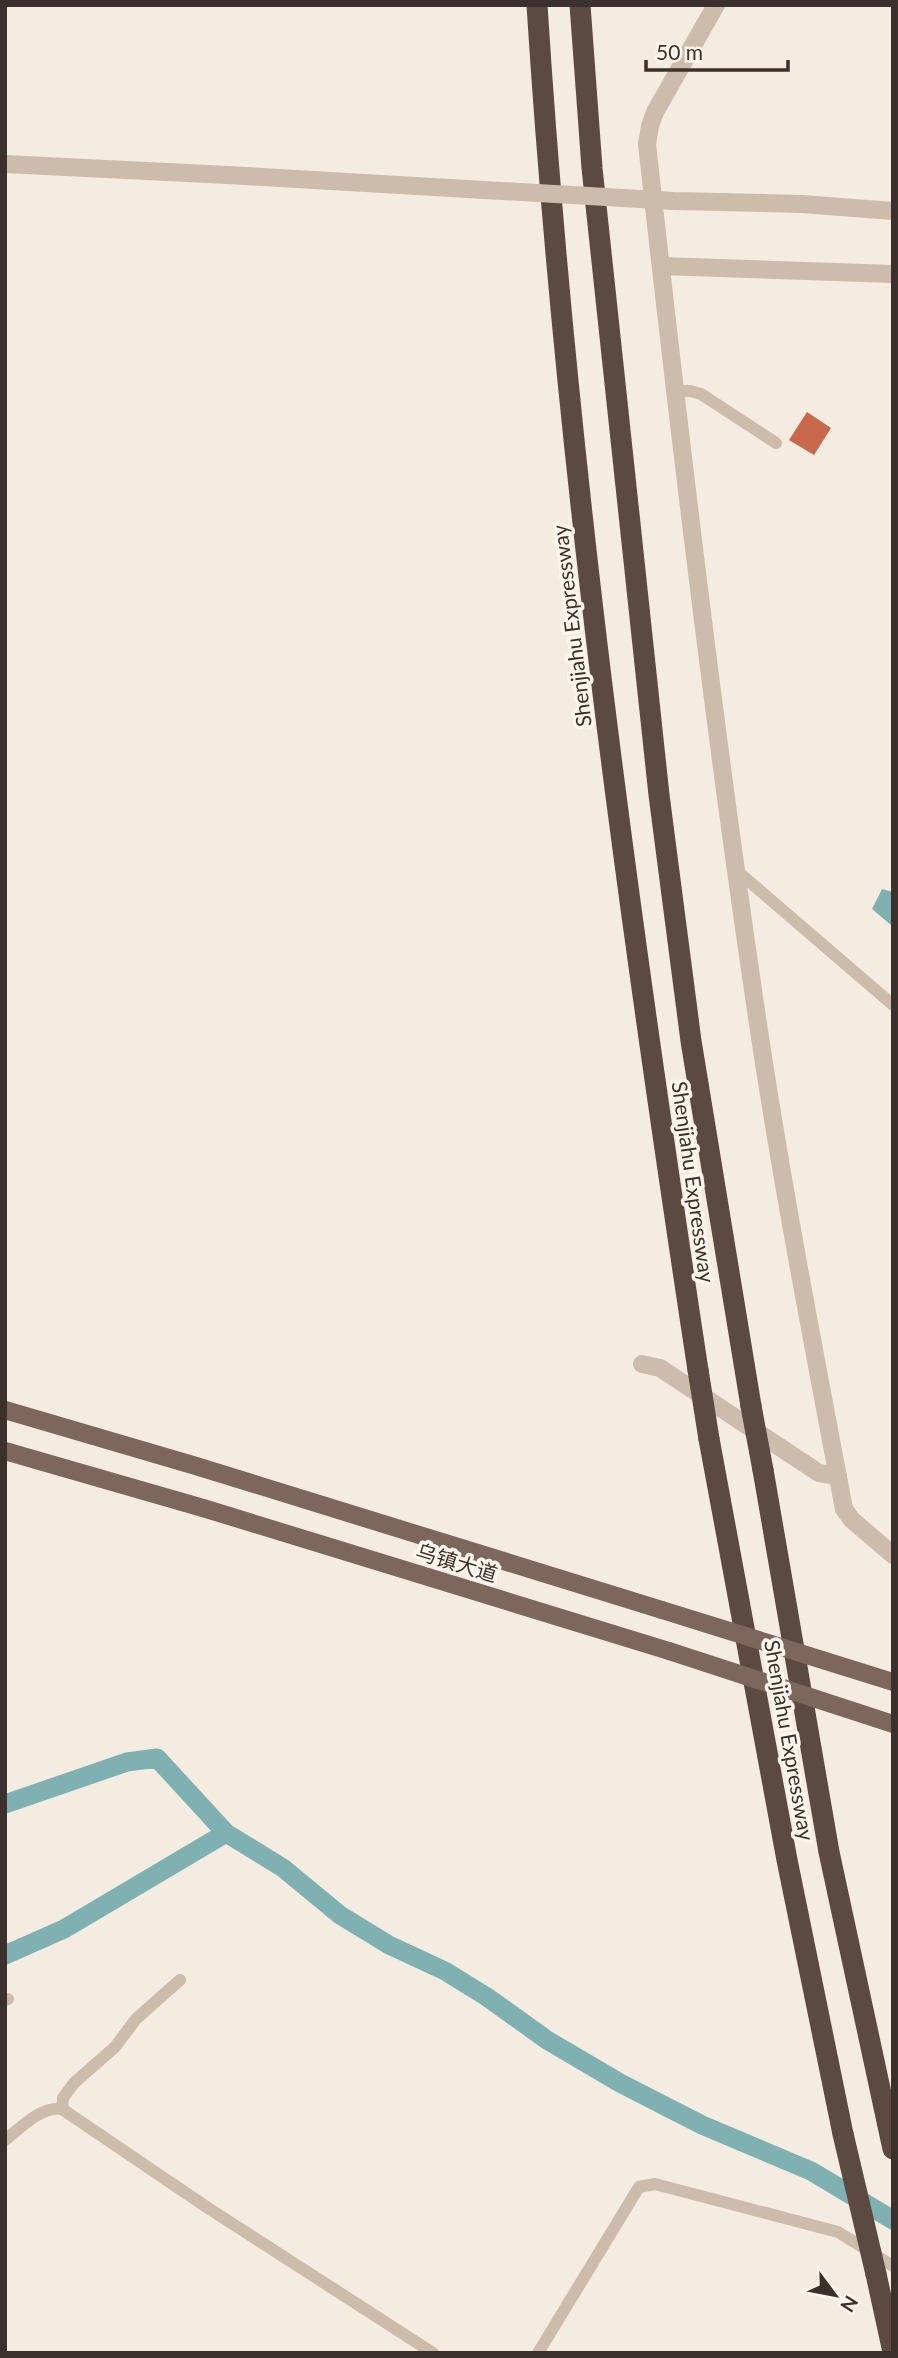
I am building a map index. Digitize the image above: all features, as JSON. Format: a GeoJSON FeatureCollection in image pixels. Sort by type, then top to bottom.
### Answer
{"type":"FeatureCollection","features":[{"type":"Feature","properties":{"kind":"highway","name":"Shenjiahu Expressway"},"geometry":{"type":"LineString","coordinates":[[537,5],[558,287],[582,514],[648,1047],[709,1439],[787,1860],[843,2134],[884,2270],[893,2352]]}},
{"type":"Feature","properties":{"kind":"highway","name":"Shenjiahu Expressway"},"geometry":{"type":"LineString","coordinates":[[580,5],[592,168],[640,631],[691,1041],[829,1852],[893,2149]]}},
{"type":"Feature","properties":{"kind":"main road","name":"乌镇大道"},"geometry":{"type":"LineString","coordinates":[[5,1410],[893,1682]]}},
{"type":"Feature","properties":{"kind":"main road","name":"乌镇大道"},"geometry":{"type":"LineString","coordinates":[[5,1451],[203,1508],[669,1651],[893,1724]]}},
{"type":"Feature","properties":{"kind":"street"},"geometry":{"type":"LineString","coordinates":[[716,5],[650,126],[648,144],[675,391],[698,586],[752,986],[792,1230],[844,1509],[852,1520],[890,1547]]}},
{"type":"Feature","properties":{"kind":"street"},"geometry":{"type":"LineString","coordinates":[[5,163],[660,200],[803,204],[893,211]]}},
{"type":"Feature","properties":{"kind":"street"},"geometry":{"type":"LineString","coordinates":[[661,266],[893,274]]}},
{"type":"Feature","properties":{"kind":"street"},"geometry":{"type":"LineString","coordinates":[[642,1364],[660,1368],[820,1473],[838,1476]]}},
{"type":"Feature","properties":{"kind":"lane"},"geometry":{"type":"LineString","coordinates":[[675,391],[701,394],[776,443]]}},
{"type":"Feature","properties":{"kind":"lane"},"geometry":{"type":"LineString","coordinates":[[736,870],[893,1005]]}},
{"type":"Feature","properties":{"kind":"lane"},"geometry":{"type":"LineString","coordinates":[[62,2109],[63,2098],[74,2084],[115,2047],[136,2019],[180,1980]]}},
{"type":"Feature","properties":{"kind":"lane"},"geometry":{"type":"LineString","coordinates":[[5,2140],[41,2112],[52,2107],[62,2109],[208,2208],[433,2353]]}},
{"type":"Feature","properties":{"kind":"lane"},"geometry":{"type":"LineString","coordinates":[[538,2353],[639,2187],[655,2184],[838,2232],[884,2270]]}},
{"type":"Feature","properties":{"kind":"water"},"geometry":{"type":"Polygon","coordinates":[[[882,889],[893,892],[891,925],[872,909],[882,889]]]}},
{"type":"Feature","properties":{"kind":"building"},"geometry":{"type":"Polygon","coordinates":[[[807,412],[831,428],[814,455],[789,440],[807,412]]]}},
{"type":"Feature","properties":{"kind":"waterway"},"geometry":{"type":"LineString","coordinates":[[5,1804],[127,1762],[157,1758],[226,1833],[283,1868],[340,1915],[389,1945],[445,1971],[547,2040],[620,2083],[702,2125],[811,2171],[893,2220]]}},
{"type":"Feature","properties":{"kind":"waterway"},"geometry":{"type":"LineString","coordinates":[[5,1955],[64,1929],[226,1833]]}}]}
